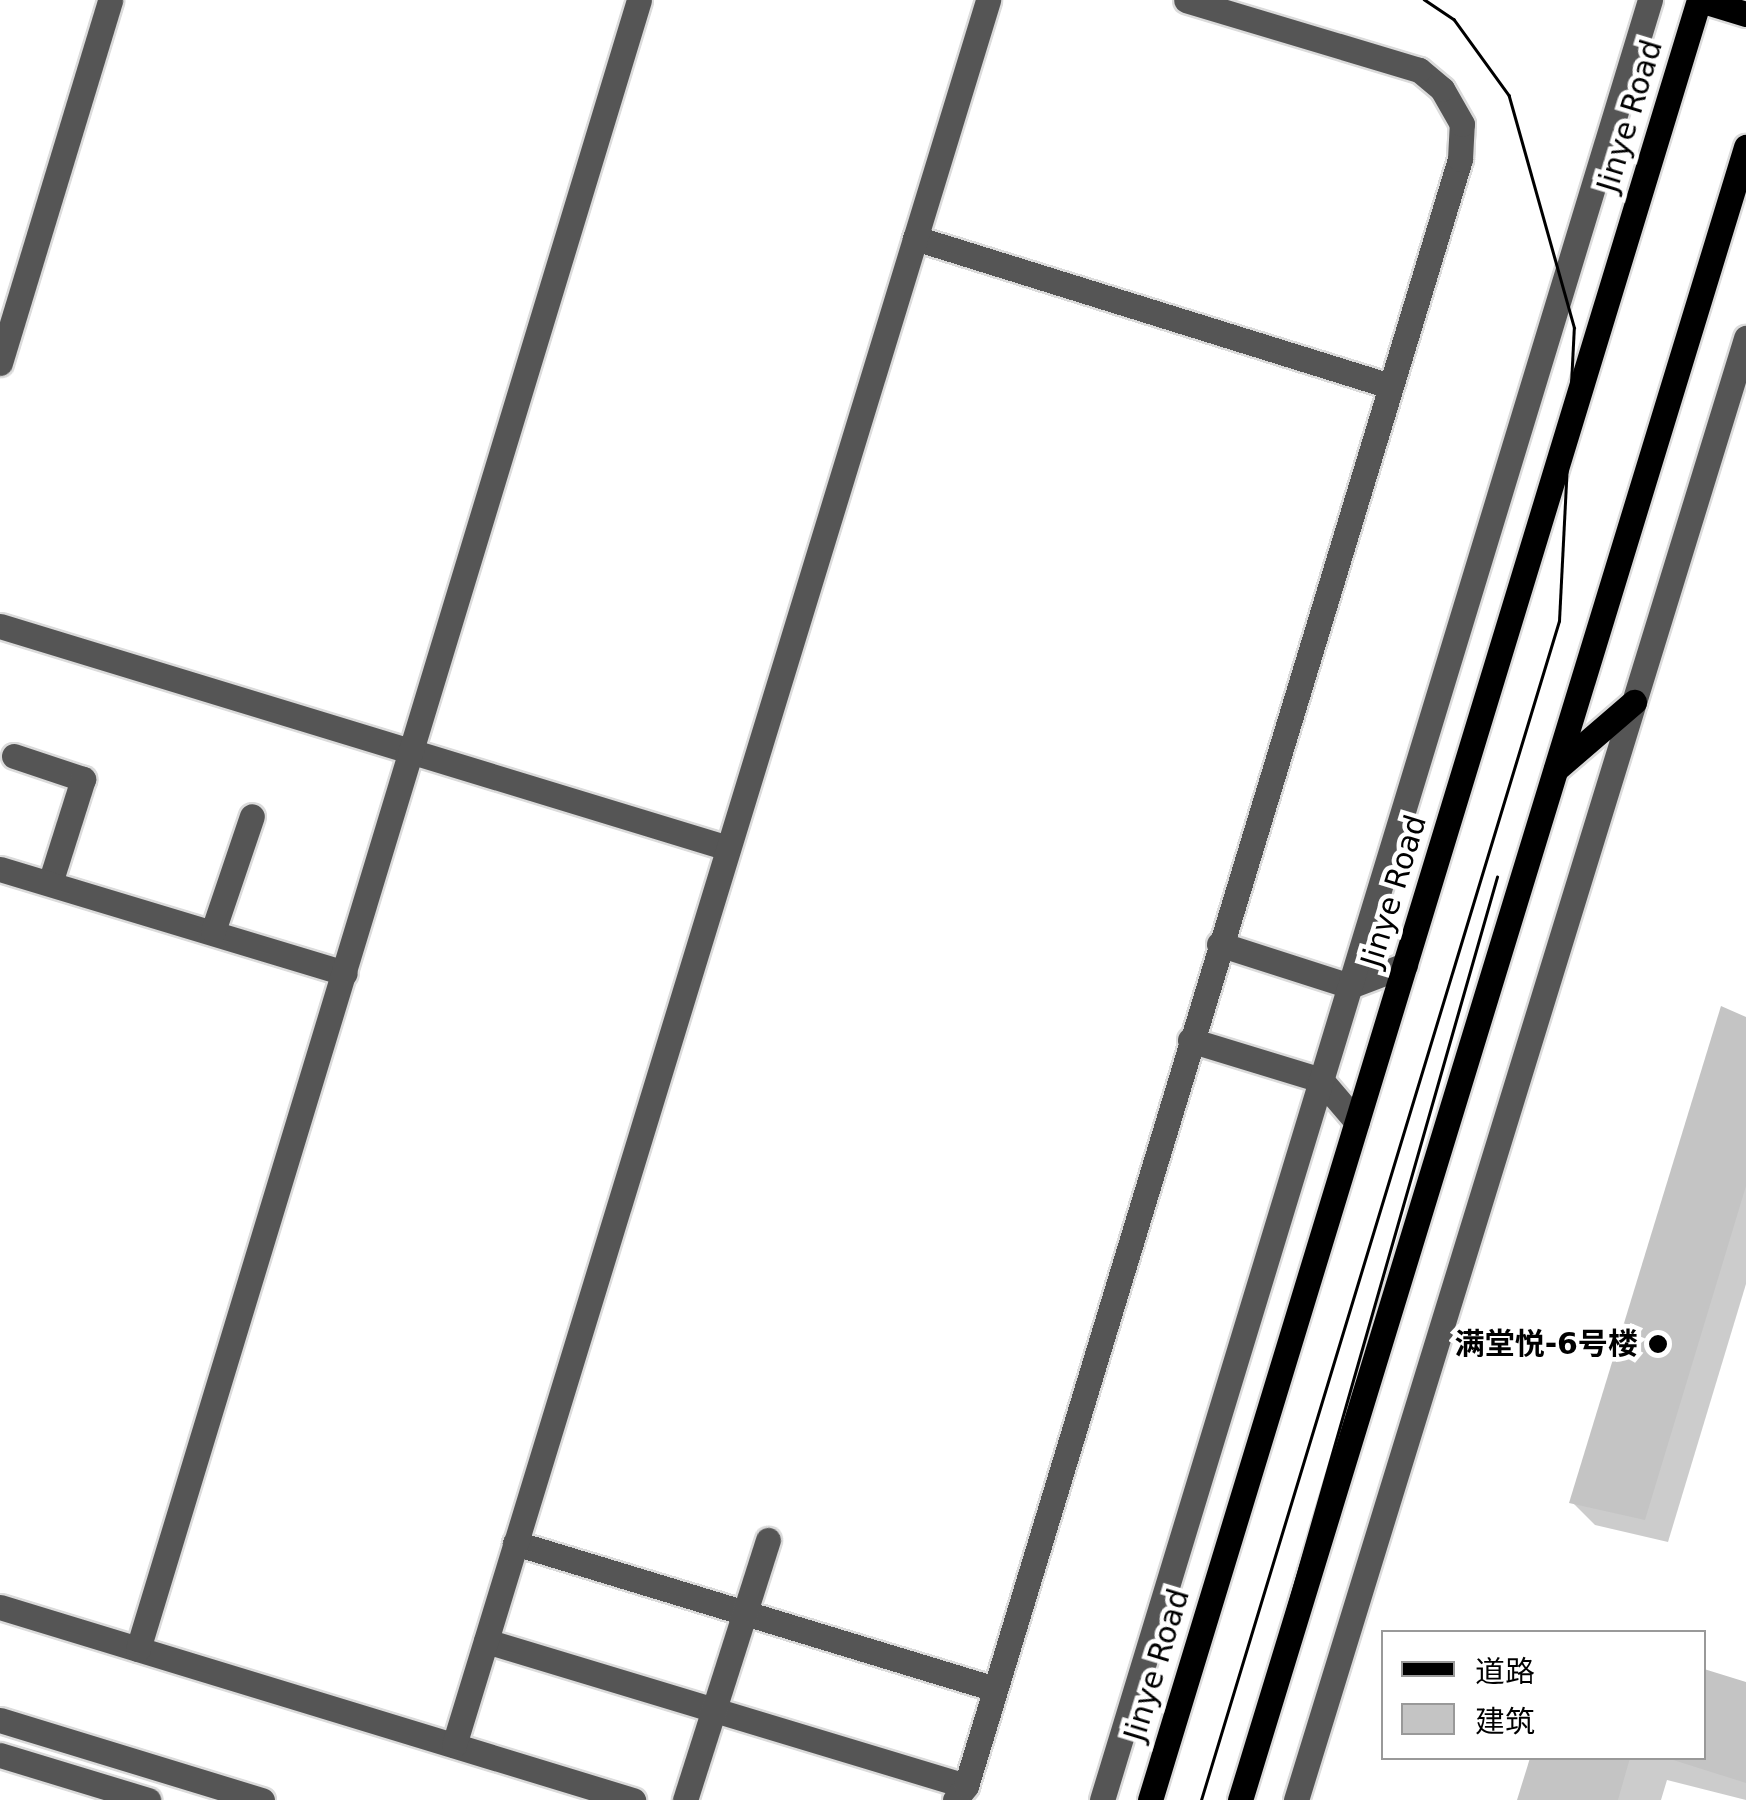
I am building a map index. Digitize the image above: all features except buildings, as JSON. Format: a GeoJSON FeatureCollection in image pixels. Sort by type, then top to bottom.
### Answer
{"type":"FeatureCollection","features":[{"type":"Feature","properties":{"kind":"main road"},"geometry":{"type":"LineString","coordinates":[[1700,0],[1746,14]]}},
{"type":"Feature","properties":{"kind":"main road","name":"Jinye Road"},"geometry":{"type":"LineString","coordinates":[[1150,1800],[1700,0]]}},
{"type":"Feature","properties":{"kind":"main road"},"geometry":{"type":"LineString","coordinates":[[1240,1800],[1746,146]]}},
{"type":"Feature","properties":{"kind":"main road"},"geometry":{"type":"LineString","coordinates":[[1556,768],[1634,702]]}},
{"type":"Feature","properties":{"kind":"street"},"geometry":{"type":"LineString","coordinates":[[0,363],[110,0]]}},
{"type":"Feature","properties":{"kind":"street"},"geometry":{"type":"LineString","coordinates":[[138,1649],[639,0]]}},
{"type":"Feature","properties":{"kind":"street"},"geometry":{"type":"LineString","coordinates":[[454,1745],[988,0]]}},
{"type":"Feature","properties":{"kind":"street"},"geometry":{"type":"LineString","coordinates":[[486,1641],[714,1710],[961,1793],[1460,159],[1462,124],[1442,89],[1419,70],[1186,0]]}},
{"type":"Feature","properties":{"kind":"street","name":"Jinye Road"},"geometry":{"type":"LineString","coordinates":[[1102,1800],[1650,0]]}},
{"type":"Feature","properties":{"kind":"street"},"geometry":{"type":"LineString","coordinates":[[915,238],[1391,386]]}},
{"type":"Feature","properties":{"kind":"street"},"geometry":{"type":"LineString","coordinates":[[1296,1800],[1746,338]]}},
{"type":"Feature","properties":{"kind":"street"},"geometry":{"type":"LineString","coordinates":[[0,626],[728,848]]}},
{"type":"Feature","properties":{"kind":"street"},"geometry":{"type":"LineString","coordinates":[[14,756],[83,779],[51,880]]}},
{"type":"Feature","properties":{"kind":"street"},"geometry":{"type":"LineString","coordinates":[[213,931],[252,816]]}},
{"type":"Feature","properties":{"kind":"street"},"geometry":{"type":"LineString","coordinates":[[0,869],[51,880],[345,973]]}},
{"type":"Feature","properties":{"kind":"street"},"geometry":{"type":"LineString","coordinates":[[1219,944],[1350,986],[1405,965]]}},
{"type":"Feature","properties":{"kind":"street"},"geometry":{"type":"LineString","coordinates":[[1190,1040],[1320,1080],[1358,1122]]}},
{"type":"Feature","properties":{"kind":"street"},"geometry":{"type":"LineString","coordinates":[[685,1800],[768,1540]]}},
{"type":"Feature","properties":{"kind":"street"},"geometry":{"type":"LineString","coordinates":[[515,1543],[995,1689]]}},
{"type":"Feature","properties":{"kind":"street"},"geometry":{"type":"LineString","coordinates":[[0,1606],[633,1800]]}},
{"type":"Feature","properties":{"kind":"street"},"geometry":{"type":"LineString","coordinates":[[0,1720],[262,1800]]}},
{"type":"Feature","properties":{"kind":"street"},"geometry":{"type":"LineString","coordinates":[[0,1754],[148,1800]]}},
{"type":"Feature","properties":{"kind":"tram line"},"geometry":{"type":"LineString","coordinates":[[1201,1800],[1559,621],[1574,328],[1509,96],[1454,20],[1424,0]]}},
{"type":"Feature","properties":{"kind":"tram line"},"geometry":{"type":"LineString","coordinates":[[1233,1800],[1497,877]]}},
{"type":"Feature","properties":{"kind":"place","name":"满堂悦-6号楼"},"geometry":{"type":"Point","coordinates":[1658,1344]}}]}
